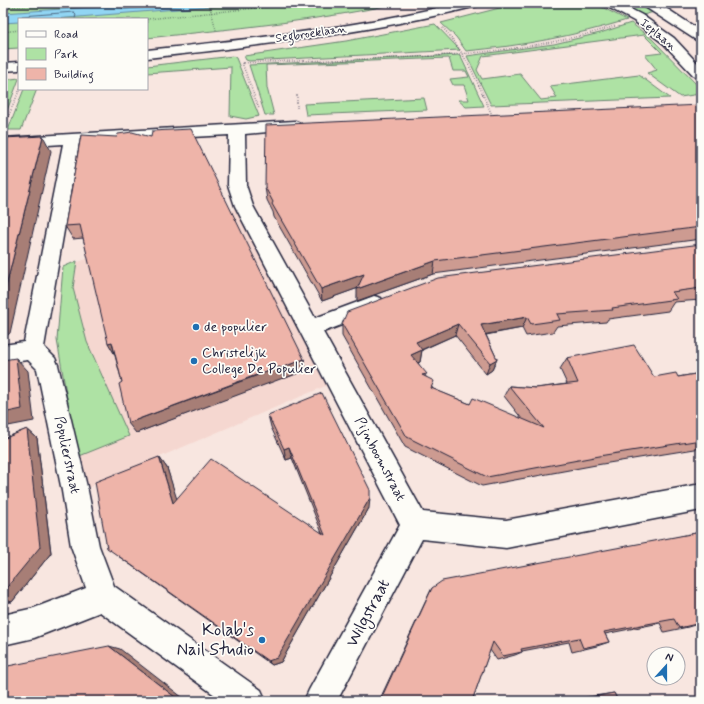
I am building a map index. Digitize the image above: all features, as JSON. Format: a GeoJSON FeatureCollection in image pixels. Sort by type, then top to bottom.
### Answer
{"type":"FeatureCollection","features":[{"type":"Feature","properties":{"kind":"street","name":"Segbroeklaan"},"geometry":{"type":"LineString","coordinates":[[148,47],[379,18],[443,3]]}},
{"type":"Feature","properties":{"kind":"street","name":"Segbroeklaan"},"geometry":{"type":"LineString","coordinates":[[148,54],[229,45],[361,27],[473,3]]}},
{"type":"Feature","properties":{"kind":"street","name":"Ieplaan"},"geometry":{"type":"LineString","coordinates":[[610,3],[638,18],[669,41],[701,75]]}},
{"type":"Feature","properties":{"kind":"street","name":"Ieplaan"},"geometry":{"type":"LineString","coordinates":[[644,3],[665,13],[701,38]]}},
{"type":"Feature","properties":{"kind":"street"},"geometry":{"type":"LineString","coordinates":[[669,41],[701,38]]}},
{"type":"Feature","properties":{"kind":"street"},"geometry":{"type":"LineString","coordinates":[[3,58],[18,57]]}},
{"type":"Feature","properties":{"kind":"street"},"geometry":{"type":"LineString","coordinates":[[3,67],[18,66]]}},
{"type":"Feature","properties":{"kind":"street"},"geometry":{"type":"LineString","coordinates":[[3,143],[312,126]]}},
{"type":"Feature","properties":{"kind":"street","name":"Pijnboomstraat"},"geometry":{"type":"LineString","coordinates":[[237,130],[237,185],[244,206],[415,525]]}},
{"type":"Feature","properties":{"kind":"street"},"geometry":{"type":"LineString","coordinates":[[3,354],[33,350],[72,140]]}},
{"type":"Feature","properties":{"kind":"street"},"geometry":{"type":"LineString","coordinates":[[310,328],[389,298]]}},
{"type":"Feature","properties":{"kind":"street","name":"Populierstraat"},"geometry":{"type":"LineString","coordinates":[[33,350],[47,365],[75,491],[84,546],[103,596]]}},
{"type":"Feature","properties":{"kind":"street"},"geometry":{"type":"LineString","coordinates":[[415,525],[506,534],[701,497]]}},
{"type":"Feature","properties":{"kind":"street","name":"Wilgstraat"},"geometry":{"type":"LineString","coordinates":[[320,701],[415,525]]}},
{"type":"Feature","properties":{"kind":"street"},"geometry":{"type":"LineString","coordinates":[[3,630],[34,623],[103,596],[250,701]]}},
{"type":"Feature","properties":{"kind":"path"},"geometry":{"type":"LineString","coordinates":[[3,8],[65,3]]}},
{"type":"Feature","properties":{"kind":"path"},"geometry":{"type":"LineString","coordinates":[[209,3],[216,32]]}},
{"type":"Feature","properties":{"kind":"path"},"geometry":{"type":"LineString","coordinates":[[148,19],[211,14],[305,3]]}},
{"type":"Feature","properties":{"kind":"path"},"geometry":{"type":"LineString","coordinates":[[242,63],[463,53],[544,44],[596,33],[638,18]]}},
{"type":"Feature","properties":{"kind":"path"},"geometry":{"type":"LineString","coordinates":[[441,26],[452,37],[463,53],[492,115]]}},
{"type":"Feature","properties":{"kind":"path"},"geometry":{"type":"LineString","coordinates":[[3,32],[18,30]]}},
{"type":"Feature","properties":{"kind":"path"},"geometry":{"type":"LineString","coordinates":[[239,57],[266,128]]}},
{"type":"Feature","properties":{"kind":"path"},"geometry":{"type":"LineString","coordinates":[[3,130],[20,90]]}},
{"type":"Feature","properties":{"kind":"shaded area","name":"Christelijk College De Populier"},"geometry":{"type":"Polygon","coordinates":[[[244,206],[337,381],[85,489],[57,340],[63,267],[244,206]]]}},
{"type":"Feature","properties":{"kind":"green space"},"geometry":{"type":"Polygon","coordinates":[[[3,3],[400,3],[306,20],[148,38],[148,18],[18,18],[18,48],[3,49],[3,3]]]}},
{"type":"Feature","properties":{"kind":"green space"},"geometry":{"type":"Polygon","coordinates":[[[519,3],[594,3],[627,20],[547,40],[466,51],[456,37],[441,23],[519,3]]]}},
{"type":"Feature","properties":{"kind":"green space"},"geometry":{"type":"Polygon","coordinates":[[[620,3],[637,3],[654,12],[643,15],[620,3]]]}},
{"type":"Feature","properties":{"kind":"green space"},"geometry":{"type":"Polygon","coordinates":[[[631,23],[652,39],[701,89],[700,94],[680,97],[647,73],[657,70],[645,55],[662,53],[644,35],[483,56],[477,70],[482,79],[520,74],[541,100],[557,98],[550,86],[639,75],[670,98],[491,105],[467,56],[554,44],[600,33],[631,23]]]}},
{"type":"Feature","properties":{"kind":"green space"},"geometry":{"type":"Polygon","coordinates":[[[435,24],[460,50],[249,61],[246,60],[244,56],[346,41],[435,24]]]}},
{"type":"Feature","properties":{"kind":"green space"},"geometry":{"type":"Polygon","coordinates":[[[460,55],[484,106],[466,107],[458,100],[469,100],[464,85],[453,85],[450,79],[469,77],[466,71],[453,71],[449,58],[266,65],[267,88],[274,115],[265,115],[249,65],[460,55]]]}},
{"type":"Feature","properties":{"kind":"green space"},"geometry":{"type":"Polygon","coordinates":[[[233,56],[236,58],[259,116],[246,119],[230,116],[231,67],[148,73],[148,66],[233,56]]]}},
{"type":"Feature","properties":{"kind":"green space"},"geometry":{"type":"Polygon","coordinates":[[[18,78],[3,121],[3,80],[18,78]]]}},
{"type":"Feature","properties":{"kind":"green space"},"geometry":{"type":"Polygon","coordinates":[[[24,90],[37,90],[21,130],[8,130],[24,90]]]}},
{"type":"Feature","properties":{"kind":"green space"},"geometry":{"type":"Polygon","coordinates":[[[424,98],[427,110],[306,115],[304,104],[424,98]]]}},
{"type":"Feature","properties":{"kind":"green space"},"geometry":{"type":"Polygon","coordinates":[[[77,261],[73,288],[87,342],[129,436],[77,457],[57,340],[63,267],[77,261]]]}},
{"type":"Feature","properties":{"kind":"water"},"geometry":{"type":"Polygon","coordinates":[[[149,3],[251,3],[66,18],[18,18],[18,22],[3,23],[3,13],[149,3]]]}},
{"type":"Feature","properties":{"kind":"building"},"geometry":{"type":"Polygon","coordinates":[[[701,105],[701,227],[435,261],[357,289],[364,274],[321,289],[272,204],[273,202],[265,187],[266,125],[701,105]]]}},
{"type":"Feature","properties":{"kind":"building","name":"de populier"},"geometry":{"type":"Polygon","coordinates":[[[191,129],[304,359],[281,368],[275,368],[128,423],[119,384],[122,382],[112,342],[108,343],[80,225],[65,226],[81,135],[117,137],[118,134],[132,132],[151,137],[152,131],[191,129]]]}},
{"type":"Feature","properties":{"kind":"building"},"geometry":{"type":"Polygon","coordinates":[[[43,136],[3,299],[3,140],[4,138],[43,136]]]}},
{"type":"Feature","properties":{"kind":"building"},"geometry":{"type":"Polygon","coordinates":[[[701,244],[701,288],[672,292],[677,299],[612,308],[613,310],[557,314],[560,320],[539,323],[531,324],[527,317],[481,325],[497,359],[490,363],[458,324],[416,342],[422,350],[411,355],[427,374],[422,375],[434,381],[431,388],[470,404],[473,398],[544,428],[509,386],[536,388],[578,383],[567,358],[634,345],[654,377],[676,373],[678,377],[701,373],[701,440],[605,455],[487,477],[407,437],[342,324],[347,312],[438,278],[701,244]]]}},
{"type":"Feature","properties":{"kind":"building"},"geometry":{"type":"Polygon","coordinates":[[[16,358],[22,409],[3,413],[3,360],[16,358]]]}},
{"type":"Feature","properties":{"kind":"building"},"geometry":{"type":"Polygon","coordinates":[[[322,393],[370,490],[370,498],[277,658],[268,661],[107,548],[95,482],[159,457],[173,503],[211,459],[325,535],[289,447],[284,449],[268,415],[322,393]]]}},
{"type":"Feature","properties":{"kind":"building"},"geometry":{"type":"Polygon","coordinates":[[[27,429],[40,547],[3,592],[3,439],[27,429]]]}},
{"type":"Feature","properties":{"kind":"building"},"geometry":{"type":"Polygon","coordinates":[[[701,532],[701,612],[699,613],[701,623],[679,628],[674,619],[604,632],[609,642],[583,648],[579,638],[521,649],[522,652],[503,656],[493,642],[472,701],[380,701],[432,588],[442,581],[701,532]]]}},
{"type":"Feature","properties":{"kind":"building"},"geometry":{"type":"Polygon","coordinates":[[[109,646],[180,701],[3,701],[3,667],[109,646]]]}},
{"type":"Feature","properties":{"kind":"building"},"geometry":{"type":"Polygon","coordinates":[[[614,693],[618,701],[588,701],[587,698],[614,693]]]}},
{"type":"Feature","properties":{"kind":"place","name":"de populier"},"geometry":{"type":"Point","coordinates":[196,327]}},
{"type":"Feature","properties":{"kind":"place","name":"Christelijk College De Populier"},"geometry":{"type":"Point","coordinates":[194,361]}},
{"type":"Feature","properties":{"kind":"place","name":"Kolab's Nail Studio"},"geometry":{"type":"Point","coordinates":[262,640]}}]}
